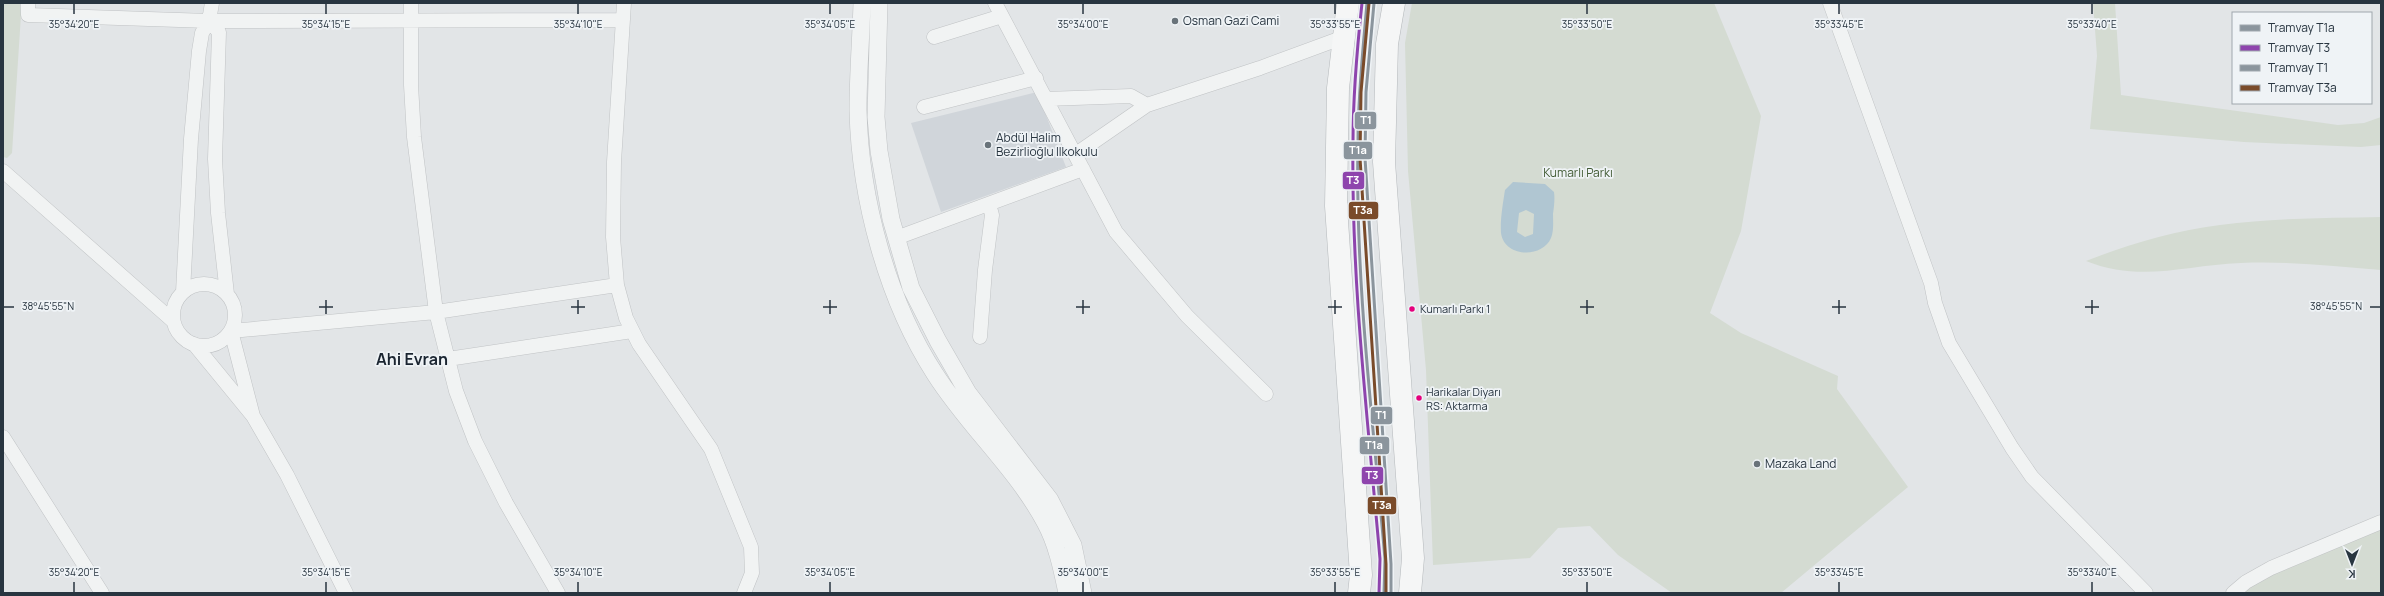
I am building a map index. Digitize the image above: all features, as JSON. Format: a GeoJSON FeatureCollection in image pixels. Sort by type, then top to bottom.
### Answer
{"type":"FeatureCollection","features":[{"type":"Feature","properties":{"kind":"highway"},"geometry":{"type":"LineString","coordinates":[[1348,3],[1338,88],[1336,206],[1361,575],[1359,593]]}},
{"type":"Feature","properties":{"kind":"highway"},"geometry":{"type":"LineString","coordinates":[[1394,3],[1387,44],[1384,162],[1413,558],[1410,593]]}},
{"type":"Feature","properties":{"kind":"street"},"geometry":{"type":"LineString","coordinates":[[28,3],[28,14],[209,21],[410,19],[623,20]]}},
{"type":"Feature","properties":{"kind":"street"},"geometry":{"type":"LineString","coordinates":[[183,292],[191,139],[198,51],[202,33],[209,21],[212,3]]}},
{"type":"Feature","properties":{"kind":"street"},"geometry":{"type":"LineString","coordinates":[[411,3],[410,19],[414,137],[436,312],[465,416],[482,457],[558,593]]}},
{"type":"Feature","properties":{"kind":"street"},"geometry":{"type":"LineString","coordinates":[[624,3],[614,162],[613,237],[617,285],[632,331],[711,448],[751,547],[752,573],[744,593]]}},
{"type":"Feature","properties":{"kind":"street"},"geometry":{"type":"LineString","coordinates":[[862,3],[858,88],[861,146],[875,230],[889,276],[915,338],[934,374],[1014,477],[1045,522],[1058,552],[1067,593]]}},
{"type":"Feature","properties":{"kind":"street"},"geometry":{"type":"LineString","coordinates":[[879,3],[876,117],[879,151],[896,238],[911,288],[938,341],[968,393],[1033,475],[1060,517],[1073,546],[1083,593]]}},
{"type":"Feature","properties":{"kind":"street"},"geometry":{"type":"LineString","coordinates":[[995,3],[1036,78],[1116,232],[1187,316],[1266,394]]}},
{"type":"Feature","properties":{"kind":"street"},"geometry":{"type":"LineString","coordinates":[[1830,3],[1931,283],[1941,323],[1959,362],[2032,477],[2146,593]]}},
{"type":"Feature","properties":{"kind":"street"},"geometry":{"type":"LineString","coordinates":[[934,36],[1002,16]]}},
{"type":"Feature","properties":{"kind":"street"},"geometry":{"type":"LineString","coordinates":[[209,21],[218,32],[219,38],[215,159],[218,220],[227,294]]}},
{"type":"Feature","properties":{"kind":"street"},"geometry":{"type":"LineString","coordinates":[[1076,154],[1147,105],[1260,68],[1344,38]]}},
{"type":"Feature","properties":{"kind":"street"},"geometry":{"type":"LineString","coordinates":[[924,107],[1036,78]]}},
{"type":"Feature","properties":{"kind":"street"},"geometry":{"type":"LineString","coordinates":[[1046,99],[1131,96],[1147,105]]}},
{"type":"Feature","properties":{"kind":"street"},"geometry":{"type":"LineString","coordinates":[[896,238],[1083,169]]}},
{"type":"Feature","properties":{"kind":"street"},"geometry":{"type":"LineString","coordinates":[[3,172],[173,321]]}},
{"type":"Feature","properties":{"kind":"street"},"geometry":{"type":"LineString","coordinates":[[980,337],[985,270],[992,215],[989,204]]}},
{"type":"Feature","properties":{"kind":"street"},"geometry":{"type":"LineString","coordinates":[[889,276],[906,273]]}},
{"type":"Feature","properties":{"kind":"street"},"geometry":{"type":"LineString","coordinates":[[210,284],[227,294],[233,302],[235,312],[230,331],[224,339],[215,344],[204,346],[194,344],[184,339],[177,331],[173,321],[173,310],[176,300],[183,292],[191,286],[210,284]]}},
{"type":"Feature","properties":{"kind":"street"},"geometry":{"type":"LineString","coordinates":[[230,331],[436,312],[617,285]]}},
{"type":"Feature","properties":{"kind":"street"},"geometry":{"type":"LineString","coordinates":[[230,331],[253,416]]}},
{"type":"Feature","properties":{"kind":"street"},"geometry":{"type":"LineString","coordinates":[[448,358],[632,331]]}},
{"type":"Feature","properties":{"kind":"street"},"geometry":{"type":"LineString","coordinates":[[194,344],[253,416],[287,475],[346,593]]}},
{"type":"Feature","properties":{"kind":"street"},"geometry":{"type":"LineString","coordinates":[[3,437],[102,593]]}},
{"type":"Feature","properties":{"kind":"street"},"geometry":{"type":"LineString","coordinates":[[2233,593],[2246,582],[2271,568],[2381,522]]}},
{"type":"Feature","properties":{"kind":"shaded area","name":"Abdül Halim Bezirlioğlu Ilkokulu"},"geometry":{"type":"Polygon","coordinates":[[[1037,92],[1066,167],[941,212],[911,123],[1037,92]]]}},
{"type":"Feature","properties":{"kind":"green space"},"geometry":{"type":"Polygon","coordinates":[[[3,3],[20,3],[21,15],[12,153],[7,158],[3,157],[3,3]]]}},
{"type":"Feature","properties":{"kind":"green space","name":"Kumarlı Parkı"},"geometry":{"type":"Polygon","coordinates":[[[1412,3],[1714,3],[1761,116],[1741,231],[1710,313],[1741,333],[1838,376],[1837,389],[1908,487],[1781,593],[1672,593],[1618,555],[1590,526],[1558,528],[1530,558],[1433,565],[1426,370],[1408,171],[1405,43],[1412,3]]]}},
{"type":"Feature","properties":{"kind":"green space"},"geometry":{"type":"Polygon","coordinates":[[[2093,3],[2115,3],[2121,95],[2338,125],[2364,123],[2381,117],[2381,145],[2361,147],[2244,142],[2090,129],[2097,56],[2093,3]]]}},
{"type":"Feature","properties":{"kind":"green space"},"geometry":{"type":"Polygon","coordinates":[[[2381,217],[2381,270],[2311,264],[2241,263],[2144,272],[2126,271],[2086,261],[2152,239],[2220,225],[2280,220],[2381,217]]]}},
{"type":"Feature","properties":{"kind":"green space"},"geometry":{"type":"Polygon","coordinates":[[[2381,519],[2381,593],[2237,593],[2381,519]]]}},
{"type":"Feature","properties":{"kind":"water"},"geometry":{"type":"Polygon","coordinates":[[[1513,182],[1545,184],[1554,192],[1552,235],[1546,245],[1540,249],[1532,252],[1516,251],[1509,247],[1504,241],[1501,233],[1501,223],[1505,190],[1513,182]],[[1526,210],[1519,213],[1517,232],[1525,237],[1533,234],[1534,214],[1526,210]]]}},
{"type":"Feature","properties":{"kind":"tram line","name":"T3"},"geometry":{"type":"LineString","coordinates":[[1362,3],[1354,107],[1353,194],[1361,351],[1380,559],[1379,593]]}},
{"type":"Feature","properties":{"kind":"tram line","name":"T1a"},"geometry":{"type":"LineString","coordinates":[[1367,3],[1358,124],[1359,246],[1366,350],[1385,559],[1384,593]]}},
{"type":"Feature","properties":{"kind":"tram line","name":"T3a"},"geometry":{"type":"LineString","coordinates":[[1369,3],[1361,92],[1360,158],[1386,564],[1386,593]]}},
{"type":"Feature","properties":{"kind":"tram line","name":"T1"},"geometry":{"type":"LineString","coordinates":[[1374,3],[1366,92],[1365,158],[1391,564],[1391,593]]}},
{"type":"Feature","properties":{"kind":"place","name":"Osman Gazi Cami"},"geometry":{"type":"Point","coordinates":[1175,21]}},
{"type":"Feature","properties":{"kind":"place","name":"Abdül Halim Bezirlioğlu Ilkokulu"},"geometry":{"type":"Point","coordinates":[988,145]}},
{"type":"Feature","properties":{"kind":"place","name":"Kumarlı Parkı 1"},"geometry":{"type":"Point","coordinates":[1412,309]}},
{"type":"Feature","properties":{"kind":"place","name":"Harikalar Diyarı RS: Aktarma"},"geometry":{"type":"Point","coordinates":[1419,398]}},
{"type":"Feature","properties":{"kind":"place","name":"Mazaka Land"},"geometry":{"type":"Point","coordinates":[1757,464]}},
{"type":"Feature","properties":{"kind":"district","name":"Ahi Evran"},"geometry":{"type":"Point","coordinates":[412,359]}}]}
